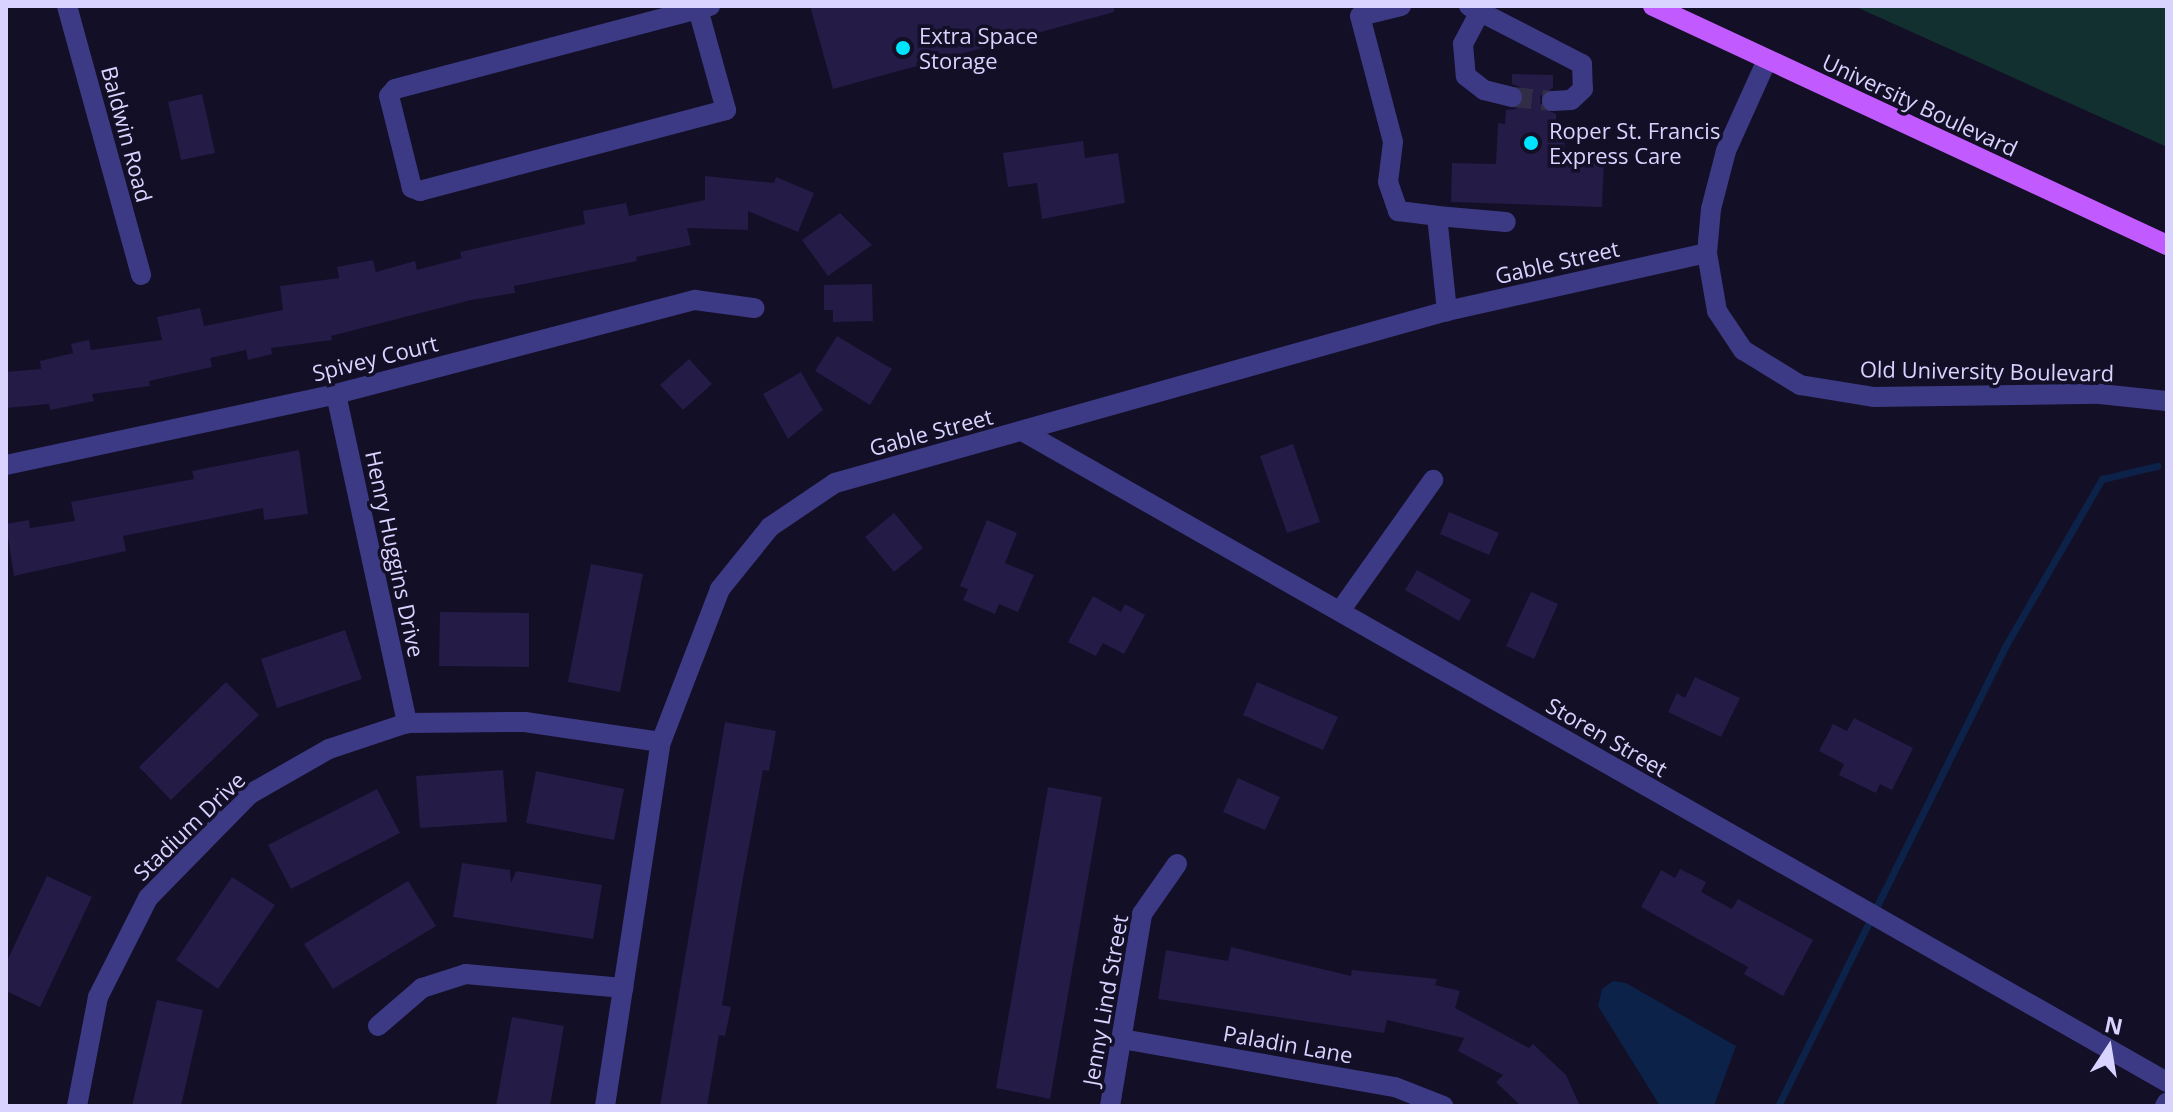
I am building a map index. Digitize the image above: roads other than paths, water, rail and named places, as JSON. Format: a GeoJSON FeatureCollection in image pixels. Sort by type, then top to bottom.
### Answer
{"type":"FeatureCollection","features":[{"type":"Feature","properties":{"kind":"main road","name":"University Boulevard"},"geometry":{"type":"LineString","coordinates":[[1653,6],[2167,245]]}},
{"type":"Feature","properties":{"kind":"street","name":"Baldwin Road"},"geometry":{"type":"LineString","coordinates":[[67,6],[141,275]]}},
{"type":"Feature","properties":{"kind":"street"},"geometry":{"type":"LineString","coordinates":[[1401,6],[1360,16],[1393,142],[1388,182],[1398,211],[1506,222]]}},
{"type":"Feature","properties":{"kind":"street"},"geometry":{"type":"LineString","coordinates":[[704,8],[726,110],[420,191],[412,188],[389,96],[395,89],[704,8]]}},
{"type":"Feature","properties":{"kind":"street"},"geometry":{"type":"LineString","coordinates":[[1512,97],[1484,90],[1466,76],[1463,44],[1477,8],[1582,64],[1583,89],[1571,100],[1552,101]]}},
{"type":"Feature","properties":{"kind":"street","name":"Old University Boulevard"},"geometry":{"type":"LineString","coordinates":[[1767,60],[1726,151],[1711,209],[1707,253],[1717,311],[1743,350],[1800,385],[1873,397],[2100,394],[2167,401]]}},
{"type":"Feature","properties":{"kind":"street"},"geometry":{"type":"LineString","coordinates":[[1437,216],[1447,311]]}},
{"type":"Feature","properties":{"kind":"street","name":"Gable Street"},"geometry":{"type":"LineString","coordinates":[[605,1106],[661,742],[720,589],[770,527],[835,483],[1447,311],[1707,253]]}},
{"type":"Feature","properties":{"kind":"street","name":"Spivey Court"},"geometry":{"type":"LineString","coordinates":[[6,465],[336,394],[695,300],[754,308]]}},
{"type":"Feature","properties":{"kind":"street","name":"Henry Huggins Drive"},"geometry":{"type":"LineString","coordinates":[[336,394],[407,723]]}},
{"type":"Feature","properties":{"kind":"street","name":"Storen Street"},"geometry":{"type":"LineString","coordinates":[[1024,432],[2167,1082]]}},
{"type":"Feature","properties":{"kind":"street"},"geometry":{"type":"LineString","coordinates":[[1340,611],[1433,480]]}},
{"type":"Feature","properties":{"kind":"street","name":"Stadium Drive"},"geometry":{"type":"LineString","coordinates":[[77,1106],[98,997],[148,898],[250,794],[329,749],[407,723],[525,722],[661,742]]}},
{"type":"Feature","properties":{"kind":"street","name":"Jenny Lind Street"},"geometry":{"type":"LineString","coordinates":[[1110,1106],[1142,914],[1177,864]]}},
{"type":"Feature","properties":{"kind":"street"},"geometry":{"type":"LineString","coordinates":[[378,1026],[422,988],[466,974],[623,988]]}},
{"type":"Feature","properties":{"kind":"street","name":"Paladin Lane"},"geometry":{"type":"LineString","coordinates":[[1122,1039],[1395,1087],[1443,1106]]}},
{"type":"Feature","properties":{"kind":"water"},"geometry":{"type":"Polygon","coordinates":[[[1613,981],[1626,983],[1736,1046],[1714,1106],[1660,1106],[1598,1006],[1602,989],[1613,981]]]}},
{"type":"Feature","properties":{"kind":"waterway"},"geometry":{"type":"LineString","coordinates":[[1778,1106],[2006,645],[2102,479],[2157,466]]}},
{"type":"Feature","properties":{"kind":"tunnel"},"geometry":{"type":"LineString","coordinates":[[1512,97],[1552,101]]}},
{"type":"Feature","properties":{"kind":"place","name":"Extra Space Storage"},"geometry":{"type":"Point","coordinates":[903,48]}},
{"type":"Feature","properties":{"kind":"place","name":"Roper St. Francis Express Care"},"geometry":{"type":"Point","coordinates":[1531,143]}}]}
